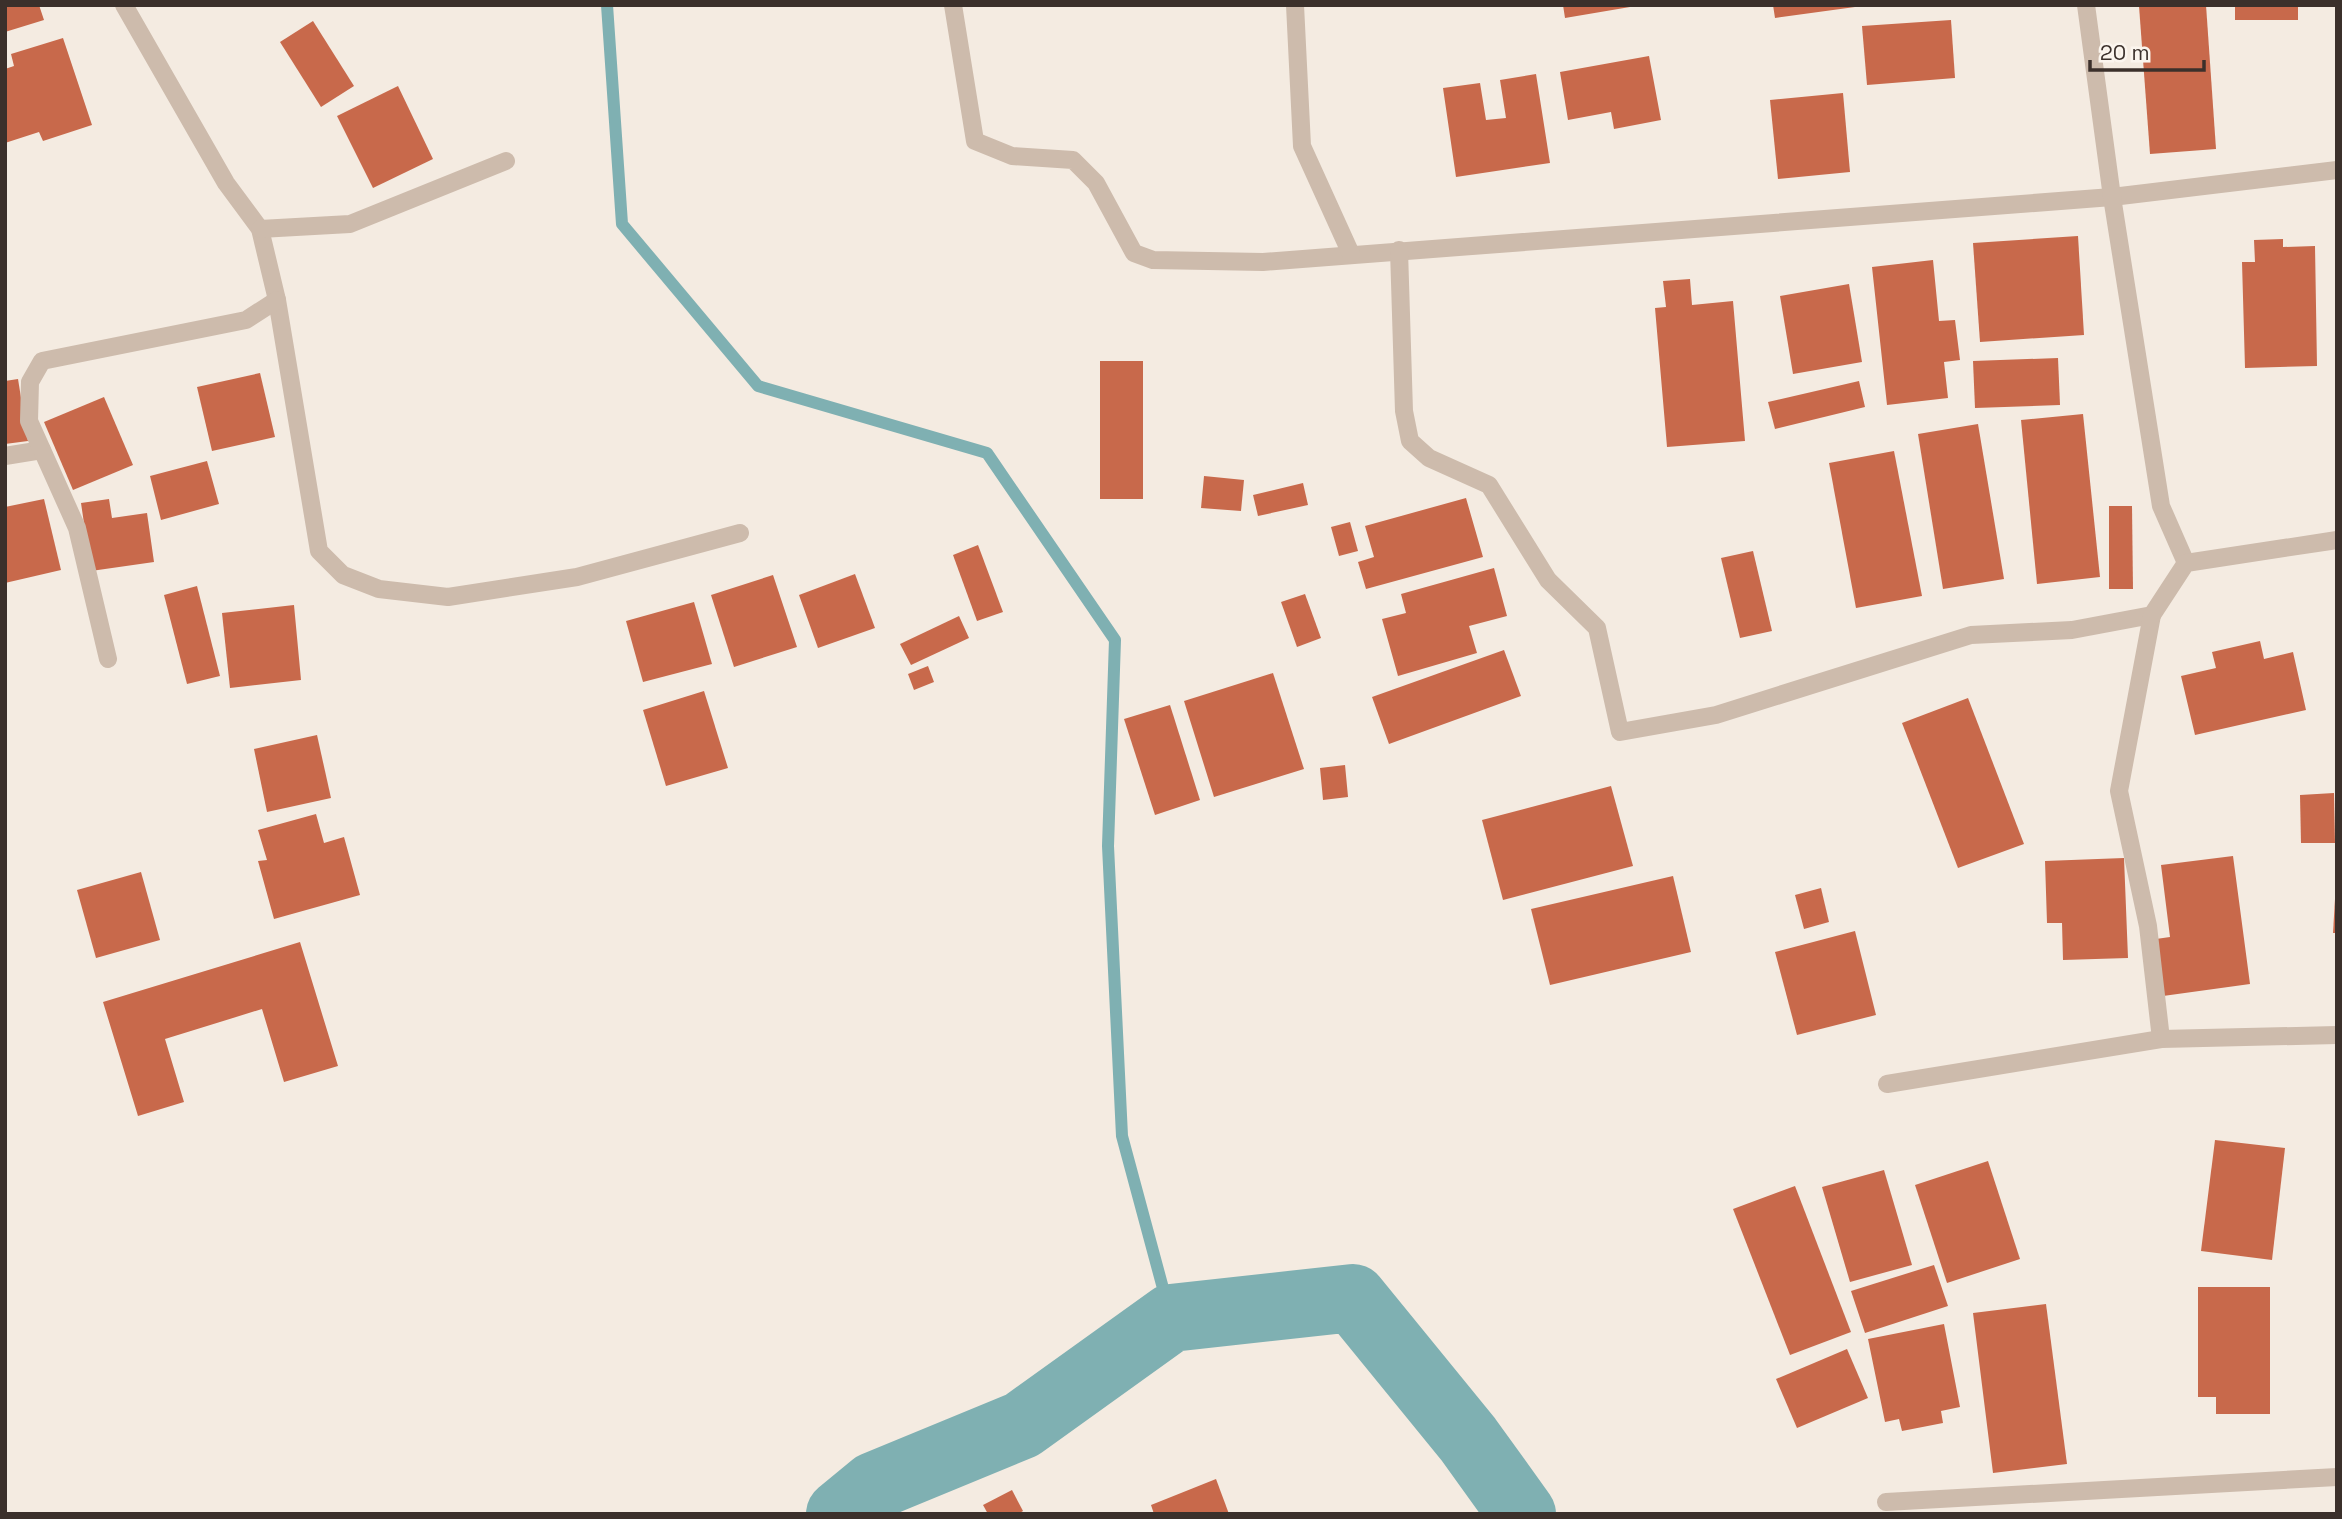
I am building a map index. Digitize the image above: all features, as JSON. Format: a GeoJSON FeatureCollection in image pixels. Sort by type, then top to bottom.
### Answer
{"type":"FeatureCollection","features":[{"type":"Feature","properties":{"kind":"street"},"geometry":{"type":"LineString","coordinates":[[124,5],[226,183],[260,229],[276,300],[319,551],[343,575],[379,589],[448,597],[577,577],[740,533]]}},
{"type":"Feature","properties":{"kind":"street"},"geometry":{"type":"LineString","coordinates":[[953,5],[975,141],[1012,156],[1073,160],[1096,183],[1134,253],[1153,260],[1263,262],[2112,197],[2337,170]]}},
{"type":"Feature","properties":{"kind":"street"},"geometry":{"type":"LineString","coordinates":[[1295,5],[1302,146],[1351,254]]}},
{"type":"Feature","properties":{"kind":"street"},"geometry":{"type":"LineString","coordinates":[[2086,5],[2112,197],[2161,506],[2186,563]]}},
{"type":"Feature","properties":{"kind":"street"},"geometry":{"type":"LineString","coordinates":[[260,229],[349,225],[506,161]]}},
{"type":"Feature","properties":{"kind":"street"},"geometry":{"type":"LineString","coordinates":[[1399,250],[1404,411],[1410,441],[1429,458],[1489,485],[1548,580],[1597,628],[1620,732],[1716,715],[1971,635],[2071,630],[2152,615]]}},
{"type":"Feature","properties":{"kind":"street"},"geometry":{"type":"LineString","coordinates":[[108,659],[77,528],[29,421],[30,382],[42,360],[246,320],[276,300]]}},
{"type":"Feature","properties":{"kind":"street"},"geometry":{"type":"LineString","coordinates":[[5,456],[42,450]]}},
{"type":"Feature","properties":{"kind":"street"},"geometry":{"type":"LineString","coordinates":[[2161,1039],[2148,926],[2119,792],[2152,615],[2186,563],[2337,540]]}},
{"type":"Feature","properties":{"kind":"street"},"geometry":{"type":"LineString","coordinates":[[1887,1084],[2161,1039],[2337,1035]]}},
{"type":"Feature","properties":{"kind":"street"},"geometry":{"type":"LineString","coordinates":[[1886,1502],[2337,1477]]}},
{"type":"Feature","properties":{"kind":"building"},"geometry":{"type":"Polygon","coordinates":[[[5,5],[39,5],[44,20],[5,32],[5,5]]]}},
{"type":"Feature","properties":{"kind":"building"},"geometry":{"type":"Polygon","coordinates":[[[1563,5],[1630,5],[1630,7],[1565,18],[1563,5]]]}},
{"type":"Feature","properties":{"kind":"building"},"geometry":{"type":"Polygon","coordinates":[[[1773,5],[1854,5],[1855,7],[1775,18],[1773,5]]]}},
{"type":"Feature","properties":{"kind":"building"},"geometry":{"type":"Polygon","coordinates":[[[2206,5],[2216,149],[2150,154],[2139,6],[2206,5]]]}},
{"type":"Feature","properties":{"kind":"building"},"geometry":{"type":"Polygon","coordinates":[[[2235,5],[2298,5],[2298,20],[2235,20],[2235,5]]]}},
{"type":"Feature","properties":{"kind":"building"},"geometry":{"type":"Polygon","coordinates":[[[1951,20],[1955,78],[1867,85],[1862,26],[1951,20]]]}},
{"type":"Feature","properties":{"kind":"building"},"geometry":{"type":"Polygon","coordinates":[[[313,21],[354,86],[321,107],[280,42],[313,21]]]}},
{"type":"Feature","properties":{"kind":"building"},"geometry":{"type":"Polygon","coordinates":[[[63,38],[92,125],[43,141],[39,132],[5,143],[5,69],[14,66],[11,54],[63,38]]]}},
{"type":"Feature","properties":{"kind":"building"},"geometry":{"type":"Polygon","coordinates":[[[1649,56],[1661,120],[1614,129],[1611,112],[1568,120],[1560,72],[1649,56]]]}},
{"type":"Feature","properties":{"kind":"building"},"geometry":{"type":"Polygon","coordinates":[[[1536,74],[1550,163],[1456,177],[1443,88],[1480,83],[1486,120],[1506,118],[1500,80],[1536,74]]]}},
{"type":"Feature","properties":{"kind":"building"},"geometry":{"type":"Polygon","coordinates":[[[398,86],[433,159],[373,188],[337,116],[398,86]]]}},
{"type":"Feature","properties":{"kind":"building"},"geometry":{"type":"Polygon","coordinates":[[[1843,93],[1850,172],[1778,179],[1770,100],[1843,93]]]}},
{"type":"Feature","properties":{"kind":"building"},"geometry":{"type":"Polygon","coordinates":[[[2078,236],[2084,335],[1980,342],[1973,243],[2078,236]]]}},
{"type":"Feature","properties":{"kind":"building"},"geometry":{"type":"Polygon","coordinates":[[[2283,239],[2283,247],[2315,246],[2317,366],[2245,368],[2242,262],[2255,262],[2254,240],[2283,239]]]}},
{"type":"Feature","properties":{"kind":"building"},"geometry":{"type":"Polygon","coordinates":[[[1933,260],[1939,321],[1955,320],[1960,360],[1944,362],[1948,398],[1887,405],[1872,267],[1933,260]]]}},
{"type":"Feature","properties":{"kind":"building"},"geometry":{"type":"Polygon","coordinates":[[[1690,279],[1692,305],[1733,301],[1745,441],[1667,447],[1655,308],[1666,307],[1663,281],[1690,279]]]}},
{"type":"Feature","properties":{"kind":"building"},"geometry":{"type":"Polygon","coordinates":[[[1849,284],[1862,362],[1793,374],[1780,296],[1849,284]]]}},
{"type":"Feature","properties":{"kind":"building"},"geometry":{"type":"Polygon","coordinates":[[[2058,358],[2060,405],[1975,408],[1973,361],[2058,358]]]}},
{"type":"Feature","properties":{"kind":"building"},"geometry":{"type":"Polygon","coordinates":[[[1100,361],[1143,361],[1143,499],[1100,499],[1100,361]]]}},
{"type":"Feature","properties":{"kind":"building"},"geometry":{"type":"Polygon","coordinates":[[[260,373],[275,437],[212,451],[197,387],[260,373]]]}},
{"type":"Feature","properties":{"kind":"building"},"geometry":{"type":"Polygon","coordinates":[[[18,379],[28,441],[5,444],[5,381],[18,379]]]}},
{"type":"Feature","properties":{"kind":"building"},"geometry":{"type":"Polygon","coordinates":[[[1859,381],[1865,407],[1775,429],[1768,402],[1859,381]]]}},
{"type":"Feature","properties":{"kind":"building"},"geometry":{"type":"Polygon","coordinates":[[[104,397],[133,465],[73,490],[44,422],[104,397]]]}},
{"type":"Feature","properties":{"kind":"building"},"geometry":{"type":"Polygon","coordinates":[[[2083,414],[2100,577],[2037,584],[2021,420],[2083,414]]]}},
{"type":"Feature","properties":{"kind":"building"},"geometry":{"type":"Polygon","coordinates":[[[1978,424],[2004,579],[1943,589],[1918,434],[1978,424]]]}},
{"type":"Feature","properties":{"kind":"building"},"geometry":{"type":"Polygon","coordinates":[[[1894,451],[1922,596],[1856,608],[1829,463],[1894,451]]]}},
{"type":"Feature","properties":{"kind":"building"},"geometry":{"type":"Polygon","coordinates":[[[207,461],[219,504],[161,520],[150,476],[207,461]]]}},
{"type":"Feature","properties":{"kind":"building"},"geometry":{"type":"Polygon","coordinates":[[[1204,476],[1244,480],[1241,511],[1201,508],[1204,476]]]}},
{"type":"Feature","properties":{"kind":"building"},"geometry":{"type":"Polygon","coordinates":[[[1303,483],[1308,505],[1258,516],[1253,495],[1303,483]]]}},
{"type":"Feature","properties":{"kind":"building"},"geometry":{"type":"Polygon","coordinates":[[[1466,498],[1483,557],[1366,589],[1358,562],[1374,557],[1365,526],[1466,498]]]}},
{"type":"Feature","properties":{"kind":"building"},"geometry":{"type":"Polygon","coordinates":[[[44,499],[61,570],[5,583],[5,507],[44,499]]]}},
{"type":"Feature","properties":{"kind":"building"},"geometry":{"type":"Polygon","coordinates":[[[109,499],[112,518],[147,513],[154,562],[91,571],[81,503],[109,499]]]}},
{"type":"Feature","properties":{"kind":"building"},"geometry":{"type":"Polygon","coordinates":[[[2109,506],[2132,506],[2133,589],[2109,589],[2109,506]]]}},
{"type":"Feature","properties":{"kind":"building"},"geometry":{"type":"Polygon","coordinates":[[[1350,522],[1358,551],[1339,556],[1331,527],[1350,522]]]}},
{"type":"Feature","properties":{"kind":"building"},"geometry":{"type":"Polygon","coordinates":[[[978,545],[1003,612],[977,621],[953,555],[978,545]]]}},
{"type":"Feature","properties":{"kind":"building"},"geometry":{"type":"Polygon","coordinates":[[[1753,551],[1772,631],[1740,638],[1721,558],[1753,551]]]}},
{"type":"Feature","properties":{"kind":"building"},"geometry":{"type":"Polygon","coordinates":[[[1494,568],[1507,616],[1469,626],[1477,653],[1398,676],[1382,619],[1406,613],[1401,594],[1494,568]]]}},
{"type":"Feature","properties":{"kind":"building"},"geometry":{"type":"Polygon","coordinates":[[[855,574],[875,628],[818,648],[799,595],[855,574]]]}},
{"type":"Feature","properties":{"kind":"building"},"geometry":{"type":"Polygon","coordinates":[[[773,575],[797,647],[734,667],[711,595],[773,575]]]}},
{"type":"Feature","properties":{"kind":"building"},"geometry":{"type":"Polygon","coordinates":[[[197,586],[220,676],[187,684],[164,595],[197,586]]]}},
{"type":"Feature","properties":{"kind":"building"},"geometry":{"type":"Polygon","coordinates":[[[1305,594],[1321,638],[1297,647],[1281,602],[1305,594]]]}},
{"type":"Feature","properties":{"kind":"building"},"geometry":{"type":"Polygon","coordinates":[[[694,602],[712,664],[643,682],[626,621],[694,602]]]}},
{"type":"Feature","properties":{"kind":"building"},"geometry":{"type":"Polygon","coordinates":[[[294,605],[301,680],[230,688],[222,613],[294,605]]]}},
{"type":"Feature","properties":{"kind":"building"},"geometry":{"type":"Polygon","coordinates":[[[959,616],[969,638],[911,665],[900,644],[959,616]]]}},
{"type":"Feature","properties":{"kind":"building"},"geometry":{"type":"Polygon","coordinates":[[[2260,641],[2264,659],[2293,652],[2306,710],[2195,735],[2181,676],[2216,668],[2212,652],[2260,641]]]}},
{"type":"Feature","properties":{"kind":"building"},"geometry":{"type":"Polygon","coordinates":[[[1504,650],[1521,696],[1389,744],[1372,697],[1504,650]]]}},
{"type":"Feature","properties":{"kind":"building"},"geometry":{"type":"Polygon","coordinates":[[[928,666],[934,682],[914,690],[908,674],[928,666]]]}},
{"type":"Feature","properties":{"kind":"building"},"geometry":{"type":"Polygon","coordinates":[[[1273,673],[1304,769],[1214,797],[1184,701],[1273,673]]]}},
{"type":"Feature","properties":{"kind":"building"},"geometry":{"type":"Polygon","coordinates":[[[704,691],[728,768],[666,786],[643,710],[704,691]]]}},
{"type":"Feature","properties":{"kind":"building"},"geometry":{"type":"Polygon","coordinates":[[[1968,698],[2024,844],[1958,868],[1902,723],[1968,698]]]}},
{"type":"Feature","properties":{"kind":"building"},"geometry":{"type":"Polygon","coordinates":[[[1170,705],[1200,800],[1155,815],[1124,719],[1170,705]]]}},
{"type":"Feature","properties":{"kind":"building"},"geometry":{"type":"Polygon","coordinates":[[[317,735],[331,798],[267,812],[254,749],[317,735]]]}},
{"type":"Feature","properties":{"kind":"building"},"geometry":{"type":"Polygon","coordinates":[[[1345,765],[1348,797],[1323,800],[1320,768],[1345,765]]]}},
{"type":"Feature","properties":{"kind":"building"},"geometry":{"type":"Polygon","coordinates":[[[1611,786],[1633,866],[1503,900],[1482,820],[1611,786]]]}},
{"type":"Feature","properties":{"kind":"building"},"geometry":{"type":"Polygon","coordinates":[[[2334,793],[2335,843],[2301,843],[2300,795],[2334,793]]]}},
{"type":"Feature","properties":{"kind":"building"},"geometry":{"type":"Polygon","coordinates":[[[316,814],[324,843],[344,837],[360,895],[274,919],[258,861],[267,860],[258,830],[316,814]]]}},
{"type":"Feature","properties":{"kind":"building"},"geometry":{"type":"Polygon","coordinates":[[[2233,856],[2250,984],[2163,996],[2156,939],[2170,937],[2161,865],[2233,856]]]}},
{"type":"Feature","properties":{"kind":"building"},"geometry":{"type":"Polygon","coordinates":[[[2124,858],[2128,958],[2063,960],[2062,923],[2047,923],[2045,861],[2124,858]]]}},
{"type":"Feature","properties":{"kind":"building"},"geometry":{"type":"Polygon","coordinates":[[[141,872],[160,940],[96,958],[77,890],[141,872]]]}},
{"type":"Feature","properties":{"kind":"building"},"geometry":{"type":"Polygon","coordinates":[[[1673,876],[1691,952],[1550,985],[1531,909],[1673,876]]]}},
{"type":"Feature","properties":{"kind":"building"},"geometry":{"type":"Polygon","coordinates":[[[1821,888],[1829,922],[1804,929],[1795,895],[1821,888]]]}},
{"type":"Feature","properties":{"kind":"building"},"geometry":{"type":"Polygon","coordinates":[[[2335,899],[2337,933],[2333,933],[2335,899]]]}},
{"type":"Feature","properties":{"kind":"building"},"geometry":{"type":"Polygon","coordinates":[[[1855,931],[1876,1015],[1797,1035],[1775,952],[1855,931]]]}},
{"type":"Feature","properties":{"kind":"building"},"geometry":{"type":"Polygon","coordinates":[[[300,942],[338,1066],[284,1082],[262,1009],[165,1039],[184,1102],[138,1116],[103,1002],[300,942]]]}},
{"type":"Feature","properties":{"kind":"building"},"geometry":{"type":"Polygon","coordinates":[[[2215,1140],[2285,1148],[2272,1260],[2201,1251],[2215,1140]]]}},
{"type":"Feature","properties":{"kind":"building"},"geometry":{"type":"Polygon","coordinates":[[[1988,1161],[2020,1259],[1947,1283],[1915,1185],[1988,1161]]]}},
{"type":"Feature","properties":{"kind":"building"},"geometry":{"type":"Polygon","coordinates":[[[1884,1170],[1912,1265],[1850,1282],[1822,1187],[1884,1170]]]}},
{"type":"Feature","properties":{"kind":"building"},"geometry":{"type":"Polygon","coordinates":[[[1795,1186],[1851,1332],[1790,1355],[1733,1209],[1795,1186]]]}},
{"type":"Feature","properties":{"kind":"building"},"geometry":{"type":"Polygon","coordinates":[[[1934,1265],[1948,1306],[1865,1333],[1851,1291],[1934,1265]]]}},
{"type":"Feature","properties":{"kind":"building"},"geometry":{"type":"Polygon","coordinates":[[[2198,1287],[2270,1287],[2270,1414],[2216,1414],[2216,1397],[2198,1397],[2198,1287]]]}},
{"type":"Feature","properties":{"kind":"building"},"geometry":{"type":"Polygon","coordinates":[[[2046,1304],[2067,1464],[1993,1473],[1973,1313],[2046,1304]]]}},
{"type":"Feature","properties":{"kind":"building"},"geometry":{"type":"Polygon","coordinates":[[[1944,1324],[1960,1407],[1941,1411],[1943,1423],[1902,1431],[1899,1419],[1885,1422],[1868,1339],[1944,1324]]]}},
{"type":"Feature","properties":{"kind":"building"},"geometry":{"type":"Polygon","coordinates":[[[1847,1349],[1868,1398],[1797,1428],[1776,1379],[1847,1349]]]}},
{"type":"Feature","properties":{"kind":"building"},"geometry":{"type":"Polygon","coordinates":[[[1216,1479],[1229,1514],[1154,1514],[1151,1505],[1216,1479]]]}},
{"type":"Feature","properties":{"kind":"building"},"geometry":{"type":"Polygon","coordinates":[[[1012,1490],[1023,1511],[1018,1514],[988,1514],[983,1505],[1012,1490]]]}},
{"type":"Feature","properties":{"kind":"waterway"},"geometry":{"type":"LineString","coordinates":[[607,5],[622,224],[758,386],[987,453],[1115,640],[1108,846],[1122,1136],[1171,1318]]}},
{"type":"Feature","properties":{"kind":"waterway"},"geometry":{"type":"LineString","coordinates":[[840,1514],[874,1486],[1022,1425],[1171,1318],[1353,1298],[1468,1439],[1522,1514]]}}]}
